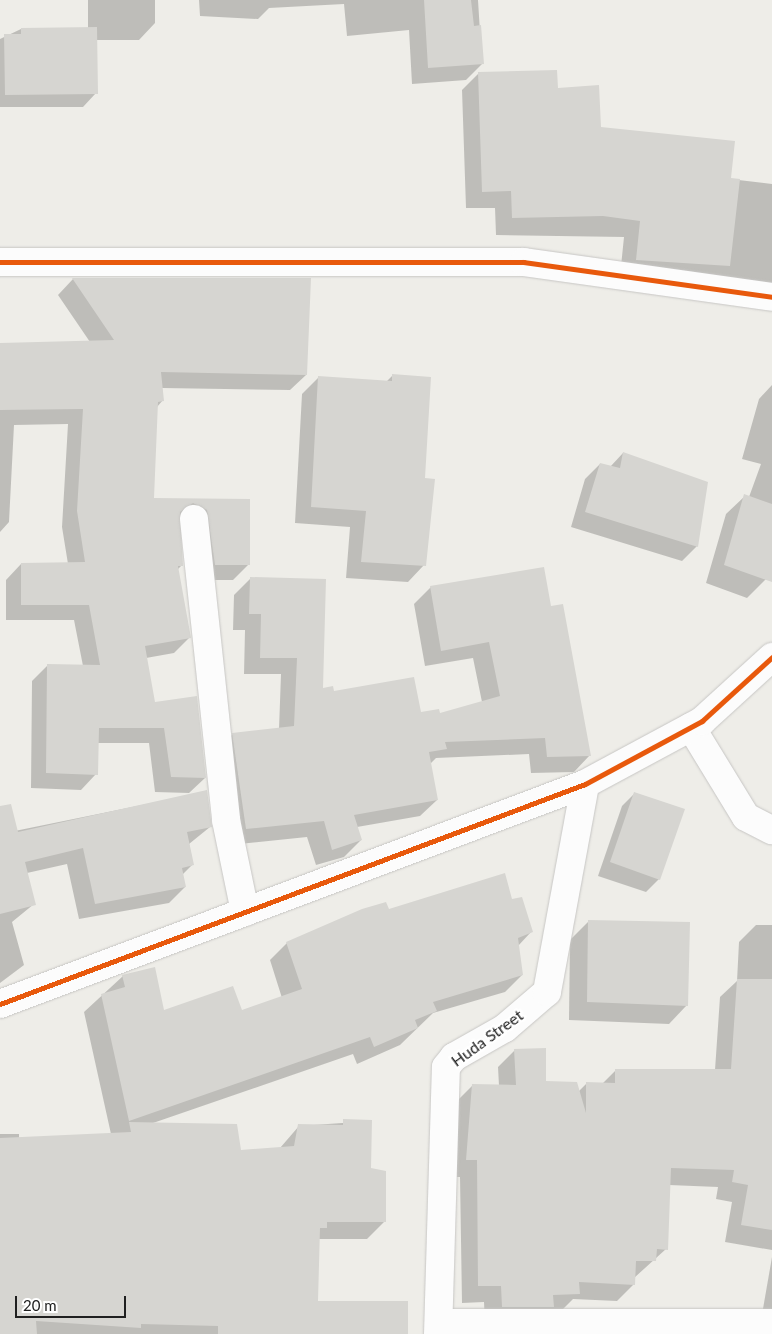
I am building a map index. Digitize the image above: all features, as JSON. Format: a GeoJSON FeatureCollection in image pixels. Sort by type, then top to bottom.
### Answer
{"type":"FeatureCollection","features":[{"type":"Feature","properties":{"kind":"street"},"geometry":{"type":"LineString","coordinates":[[0,262],[524,262],[772,297]]}},
{"type":"Feature","properties":{"kind":"street"},"geometry":{"type":"LineString","coordinates":[[194,519],[226,820],[245,912]]}},
{"type":"Feature","properties":{"kind":"street"},"geometry":{"type":"LineString","coordinates":[[0,1004],[585,784],[691,727],[772,657]]}},
{"type":"Feature","properties":{"kind":"street"},"geometry":{"type":"LineString","coordinates":[[691,727],[746,817],[772,830]]}},
{"type":"Feature","properties":{"kind":"street","name":"Huda Street"},"geometry":{"type":"LineString","coordinates":[[439,1328],[446,1067],[454,1057],[505,1028],[547,992],[585,784]]}},
{"type":"Feature","properties":{"kind":"street"},"geometry":{"type":"LineString","coordinates":[[439,1328],[772,1323]]}},
{"type":"Feature","properties":{"kind":"building"},"geometry":{"type":"Polygon","coordinates":[[[424,0],[471,0],[474,26],[481,25],[484,64],[428,68],[424,0]]]}},
{"type":"Feature","properties":{"kind":"building"},"geometry":{"type":"Polygon","coordinates":[[[97,27],[98,94],[5,95],[4,34],[21,34],[21,28],[97,27]]]}},
{"type":"Feature","properties":{"kind":"building"},"geometry":{"type":"Polygon","coordinates":[[[557,70],[558,88],[599,85],[601,127],[735,141],[731,178],[740,179],[730,266],[636,260],[640,221],[603,216],[512,218],[511,191],[482,192],[478,72],[557,70]]]}},
{"type":"Feature","properties":{"kind":"building"},"geometry":{"type":"Polygon","coordinates":[[[72,278],[311,278],[307,375],[161,372],[164,401],[158,402],[154,498],[250,499],[250,565],[215,565],[207,510],[193,503],[180,512],[183,566],[178,566],[191,638],[145,646],[155,702],[197,696],[206,778],[171,777],[164,728],[99,728],[98,775],[46,773],[47,664],[100,665],[89,605],[21,605],[21,563],[85,562],[77,511],[83,409],[0,410],[0,343],[114,340],[72,278]]]}},
{"type":"Feature","properties":{"kind":"building"},"geometry":{"type":"Polygon","coordinates":[[[392,374],[431,377],[425,478],[435,479],[426,566],[361,562],[366,511],[311,507],[318,376],[392,381],[392,374]]]}},
{"type":"Feature","properties":{"kind":"building"},"geometry":{"type":"Polygon","coordinates":[[[623,452],[708,482],[698,547],[585,512],[600,463],[620,468],[623,452]]]}},
{"type":"Feature","properties":{"kind":"building"},"geometry":{"type":"Polygon","coordinates":[[[744,494],[772,504],[772,582],[724,565],[744,494]]]}},
{"type":"Feature","properties":{"kind":"building"},"geometry":{"type":"Polygon","coordinates":[[[544,567],[551,606],[563,604],[591,756],[547,757],[545,738],[445,742],[447,749],[429,752],[438,800],[354,815],[362,840],[332,850],[324,821],[246,829],[232,733],[294,726],[297,658],[260,658],[261,614],[249,614],[250,577],[326,579],[323,688],[333,686],[334,691],[414,677],[421,712],[439,709],[440,713],[500,696],[489,642],[441,651],[430,586],[544,567]]]}},
{"type":"Feature","properties":{"kind":"building"},"geometry":{"type":"Polygon","coordinates":[[[207,790],[212,827],[187,832],[194,865],[182,868],[186,887],[95,904],[83,848],[25,862],[36,905],[0,914],[0,806],[11,804],[18,832],[207,790]]]}},
{"type":"Feature","properties":{"kind":"building"},"geometry":{"type":"Polygon","coordinates":[[[634,792],[685,809],[660,880],[610,862],[634,792]]]}},
{"type":"Feature","properties":{"kind":"building"},"geometry":{"type":"Polygon","coordinates":[[[505,873],[512,899],[522,897],[533,932],[518,938],[523,975],[433,1002],[437,1011],[415,1020],[418,1028],[374,1047],[370,1037],[129,1121],[101,994],[125,987],[122,975],[155,967],[164,1010],[233,986],[242,1010],[302,989],[286,942],[362,909],[386,902],[389,909],[505,873]]]}},
{"type":"Feature","properties":{"kind":"building"},"geometry":{"type":"Polygon","coordinates":[[[588,920],[690,922],[688,1006],[587,1002],[588,920]]]}},
{"type":"Feature","properties":{"kind":"building"},"geometry":{"type":"Polygon","coordinates":[[[737,979],[772,979],[772,1230],[741,1225],[748,1185],[732,1182],[734,1170],[671,1168],[668,1250],[657,1249],[656,1261],[636,1261],[635,1285],[579,1282],[580,1294],[553,1295],[554,1307],[502,1307],[501,1286],[478,1286],[477,1160],[466,1160],[472,1084],[516,1085],[514,1049],[546,1048],[546,1081],[577,1082],[586,1113],[586,1082],[615,1083],[615,1069],[731,1069],[737,979]]]}},
{"type":"Feature","properties":{"kind":"building"},"geometry":{"type":"Polygon","coordinates":[[[343,1119],[372,1120],[371,1168],[386,1171],[386,1222],[327,1222],[327,1228],[320,1228],[318,1301],[408,1301],[408,1334],[218,1334],[218,1326],[141,1324],[141,1328],[36,1321],[37,1334],[0,1334],[0,1138],[131,1132],[129,1122],[237,1124],[241,1150],[294,1146],[298,1124],[343,1125],[343,1119]]]}},
{"type":"Feature","properties":{"kind":"cycle path"},"geometry":{"type":"LineString","coordinates":[[0,262],[524,262],[772,297]]}},
{"type":"Feature","properties":{"kind":"cycle path"},"geometry":{"type":"LineString","coordinates":[[0,1004],[585,784],[702,721],[772,657]]}}]}
